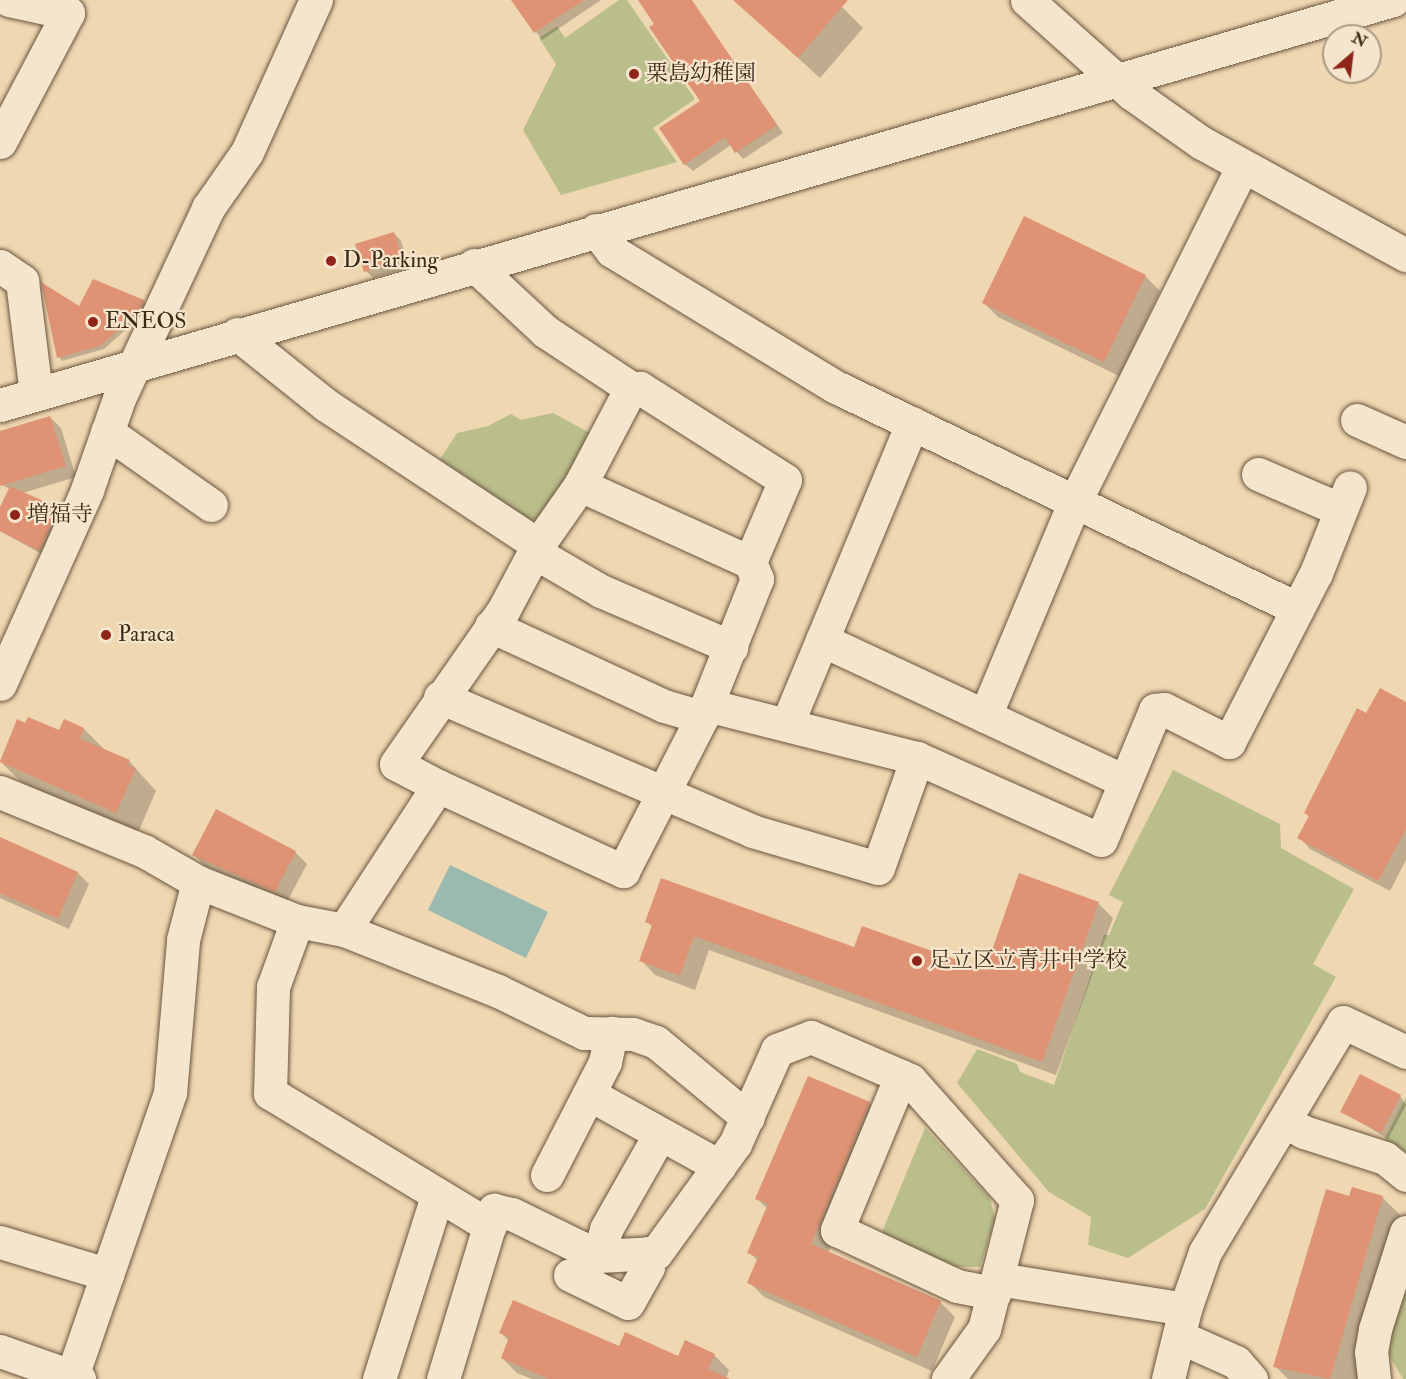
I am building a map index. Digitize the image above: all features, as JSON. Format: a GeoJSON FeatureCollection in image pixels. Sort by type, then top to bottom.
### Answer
{"type":"FeatureCollection","features":[{"type":"Feature","properties":{"kind":"street"},"geometry":{"type":"LineString","coordinates":[[0,142],[68,13],[9,0]]}},
{"type":"Feature","properties":{"kind":"street"},"geometry":{"type":"LineString","coordinates":[[0,684],[87,490],[120,396],[208,208],[247,152],[316,0]]}},
{"type":"Feature","properties":{"kind":"street"},"geometry":{"type":"LineString","coordinates":[[1027,0],[1115,78],[1202,143],[1406,255]]}},
{"type":"Feature","properties":{"kind":"street"},"geometry":{"type":"LineString","coordinates":[[0,405],[1115,78],[1393,0]]}},
{"type":"Feature","properties":{"kind":"street"},"geometry":{"type":"LineString","coordinates":[[985,716],[1074,504],[1242,167]]}},
{"type":"Feature","properties":{"kind":"street"},"geometry":{"type":"LineString","coordinates":[[596,230],[612,251],[836,387],[1074,504],[1296,608]]}},
{"type":"Feature","properties":{"kind":"street"},"geometry":{"type":"LineString","coordinates":[[474,265],[545,331],[631,388],[640,388],[785,480],[750,562]]}},
{"type":"Feature","properties":{"kind":"street"},"geometry":{"type":"LineString","coordinates":[[0,266],[22,280],[36,394]]}},
{"type":"Feature","properties":{"kind":"street"},"geometry":{"type":"LineString","coordinates":[[237,334],[326,405],[601,591],[730,647]]}},
{"type":"Feature","properties":{"kind":"street"},"geometry":{"type":"LineString","coordinates":[[580,485],[750,562],[757,579],[704,711],[623,871],[438,786],[396,764],[491,626],[536,548],[580,485],[631,388]]}},
{"type":"Feature","properties":{"kind":"street"},"geometry":{"type":"LineString","coordinates":[[1357,420],[1406,442]]}},
{"type":"Feature","properties":{"kind":"street"},"geometry":{"type":"LineString","coordinates":[[787,724],[912,423]]}},
{"type":"Feature","properties":{"kind":"street"},"geometry":{"type":"LineString","coordinates":[[107,432],[211,505]]}},
{"type":"Feature","properties":{"kind":"street"},"geometry":{"type":"LineString","coordinates":[[491,626],[664,706],[787,724],[917,758],[1101,840],[1155,710],[1164,709],[1229,742],[1296,608],[1346,498],[1258,474]]}},
{"type":"Feature","properties":{"kind":"street"},"geometry":{"type":"LineString","coordinates":[[822,640],[1125,781]]}},
{"type":"Feature","properties":{"kind":"street"},"geometry":{"type":"LineString","coordinates":[[440,698],[662,795],[752,831],[878,868],[917,758]]}},
{"type":"Feature","properties":{"kind":"street"},"geometry":{"type":"LineString","coordinates":[[344,930],[438,786]]}},
{"type":"Feature","properties":{"kind":"street"},"geometry":{"type":"LineString","coordinates":[[0,792],[144,851],[198,882],[297,921],[344,930],[498,991],[584,1033],[633,1034],[656,1042],[748,1118]]}},
{"type":"Feature","properties":{"kind":"street"},"geometry":{"type":"LineString","coordinates":[[0,1351],[75,1378],[107,1274],[170,1093],[183,940],[198,882]]}},
{"type":"Feature","properties":{"kind":"street"},"geometry":{"type":"LineString","coordinates":[[297,921],[273,987],[270,1093],[490,1226]]}},
{"type":"Feature","properties":{"kind":"street"},"geometry":{"type":"LineString","coordinates":[[1168,1379],[1182,1323],[1205,1252],[1343,1022],[1406,1052]]}},
{"type":"Feature","properties":{"kind":"street"},"geometry":{"type":"LineString","coordinates":[[548,1175],[605,1062],[611,1034]]}},
{"type":"Feature","properties":{"kind":"street"},"geometry":{"type":"LineString","coordinates":[[443,1379],[495,1210],[512,1214],[598,1256],[656,1253],[719,1166],[748,1118],[777,1050],[811,1037],[910,1080],[1017,1200],[984,1329],[948,1379]]}},
{"type":"Feature","properties":{"kind":"street"},"geometry":{"type":"LineString","coordinates":[[901,1076],[837,1230],[957,1286],[996,1286],[1182,1323],[1236,1362],[1251,1379]]}},
{"type":"Feature","properties":{"kind":"street"},"geometry":{"type":"LineString","coordinates":[[589,1095],[719,1166]]}},
{"type":"Feature","properties":{"kind":"street"},"geometry":{"type":"LineString","coordinates":[[1284,1121],[1304,1132],[1385,1158],[1406,1175]]}},
{"type":"Feature","properties":{"kind":"street"},"geometry":{"type":"LineString","coordinates":[[598,1256],[606,1229],[660,1134]]}},
{"type":"Feature","properties":{"kind":"street"},"geometry":{"type":"LineString","coordinates":[[379,1379],[437,1196]]}},
{"type":"Feature","properties":{"kind":"street"},"geometry":{"type":"LineString","coordinates":[[1374,1379],[1371,1352],[1374,1329],[1406,1232]]}},
{"type":"Feature","properties":{"kind":"street"},"geometry":{"type":"LineString","coordinates":[[0,1242],[107,1274]]}},
{"type":"Feature","properties":{"kind":"street"},"geometry":{"type":"LineString","coordinates":[[570,1275],[628,1303],[648,1267],[648,1253]]}},
{"type":"Feature","properties":{"kind":"green space"},"geometry":{"type":"Polygon","coordinates":[[[619,0],[627,0],[695,99],[653,128],[677,162],[561,195],[523,130],[556,64],[539,38],[557,26],[565,38],[619,0]]]}},
{"type":"Feature","properties":{"kind":"green space"},"geometry":{"type":"Polygon","coordinates":[[[553,413],[594,435],[546,516],[528,521],[440,459],[457,433],[488,426],[511,414],[521,420],[553,413]]]}},
{"type":"Feature","properties":{"kind":"green space"},"geometry":{"type":"Polygon","coordinates":[[[1173,770],[1280,824],[1281,848],[1354,889],[1313,964],[1336,977],[1205,1209],[1128,1258],[1088,1245],[1091,1217],[1049,1192],[957,1083],[977,1049],[1017,1064],[1020,1072],[1054,1085],[1104,935],[1109,935],[1123,902],[1109,895],[1173,770]]]}},
{"type":"Feature","properties":{"kind":"green space"},"geometry":{"type":"Polygon","coordinates":[[[1406,1097],[1406,1152],[1384,1140],[1406,1097]]]}},
{"type":"Feature","properties":{"kind":"green space"},"geometry":{"type":"Polygon","coordinates":[[[925,1128],[990,1198],[995,1219],[980,1267],[950,1267],[880,1237],[925,1128]]]}},
{"type":"Feature","properties":{"kind":"green space"},"geometry":{"type":"Polygon","coordinates":[[[1406,1275],[1406,1379],[1403,1379],[1388,1353],[1389,1327],[1406,1275]]]}},
{"type":"Feature","properties":{"kind":"water"},"geometry":{"type":"Polygon","coordinates":[[[450,865],[548,912],[526,958],[428,910],[450,865]]]}},
{"type":"Feature","properties":{"kind":"building"},"geometry":{"type":"Polygon","coordinates":[[[511,0],[584,0],[534,33],[511,0]]]}},
{"type":"Feature","properties":{"kind":"building"},"geometry":{"type":"Polygon","coordinates":[[[638,0],[692,0],[777,125],[735,153],[725,137],[684,165],[659,128],[700,101],[649,27],[654,24],[638,0]]]}},
{"type":"Feature","properties":{"kind":"building"},"geometry":{"type":"Polygon","coordinates":[[[733,0],[848,0],[798,58],[733,0]]]}},
{"type":"Feature","properties":{"kind":"building"},"geometry":{"type":"Polygon","coordinates":[[[1024,216],[1146,275],[1104,362],[982,303],[1024,216]]]}},
{"type":"Feature","properties":{"kind":"building"},"geometry":{"type":"Polygon","coordinates":[[[394,232],[403,260],[364,272],[355,244],[394,232]]]}},
{"type":"Feature","properties":{"kind":"building"},"geometry":{"type":"Polygon","coordinates":[[[93,279],[144,300],[138,313],[100,346],[57,358],[41,282],[79,306],[93,279]]]}},
{"type":"Feature","properties":{"kind":"building"},"geometry":{"type":"Polygon","coordinates":[[[50,416],[66,466],[0,486],[0,431],[50,416]]]}},
{"type":"Feature","properties":{"kind":"building"},"geometry":{"type":"Polygon","coordinates":[[[10,486],[59,508],[39,551],[0,531],[0,507],[10,486]]]}},
{"type":"Feature","properties":{"kind":"building"},"geometry":{"type":"Polygon","coordinates":[[[1380,688],[1406,702],[1406,829],[1378,881],[1297,838],[1309,816],[1304,813],[1357,708],[1366,713],[1380,688]]]}},
{"type":"Feature","properties":{"kind":"building"},"geometry":{"type":"Polygon","coordinates":[[[28,717],[59,730],[64,719],[84,728],[80,739],[130,760],[128,765],[136,768],[116,813],[0,762],[17,719],[25,723],[28,717]]]}},
{"type":"Feature","properties":{"kind":"building"},"geometry":{"type":"Polygon","coordinates":[[[216,809],[296,851],[275,892],[192,855],[216,809]]]}},
{"type":"Feature","properties":{"kind":"building"},"geometry":{"type":"Polygon","coordinates":[[[0,837],[78,872],[58,919],[0,893],[0,837]]]}},
{"type":"Feature","properties":{"kind":"building"},"geometry":{"type":"Polygon","coordinates":[[[1019,873],[1099,902],[1042,1062],[694,936],[680,976],[639,961],[652,925],[645,922],[661,878],[854,947],[862,926],[985,970],[1019,873]]]}},
{"type":"Feature","properties":{"kind":"building"},"geometry":{"type":"Polygon","coordinates":[[[1360,1074],[1401,1095],[1381,1133],[1340,1112],[1360,1074]]]}},
{"type":"Feature","properties":{"kind":"building"},"geometry":{"type":"Polygon","coordinates":[[[808,1076],[870,1102],[811,1244],[941,1301],[917,1357],[747,1283],[758,1257],[747,1253],[768,1204],[755,1199],[808,1076]]]}},
{"type":"Feature","properties":{"kind":"building"},"geometry":{"type":"Polygon","coordinates":[[[1352,1187],[1383,1196],[1330,1379],[1273,1367],[1326,1189],[1349,1196],[1352,1187]]]}},
{"type":"Feature","properties":{"kind":"building"},"geometry":{"type":"Polygon","coordinates":[[[513,1300],[619,1346],[625,1332],[678,1356],[685,1340],[715,1354],[708,1369],[730,1379],[549,1379],[501,1358],[509,1337],[499,1333],[513,1300]]]}},
{"type":"Feature","properties":{"kind":"place","name":"栗島幼稚園"},"geometry":{"type":"Point","coordinates":[634,74]}},
{"type":"Feature","properties":{"kind":"place","name":"D-Parking"},"geometry":{"type":"Point","coordinates":[331,261]}},
{"type":"Feature","properties":{"kind":"place","name":"ENEOS"},"geometry":{"type":"Point","coordinates":[93,322]}},
{"type":"Feature","properties":{"kind":"place","name":"増福寺"},"geometry":{"type":"Point","coordinates":[15,515]}},
{"type":"Feature","properties":{"kind":"place","name":"Paraca"},"geometry":{"type":"Point","coordinates":[106,635]}},
{"type":"Feature","properties":{"kind":"place","name":"足立区立青井中学校"},"geometry":{"type":"Point","coordinates":[917,961]}}]}
